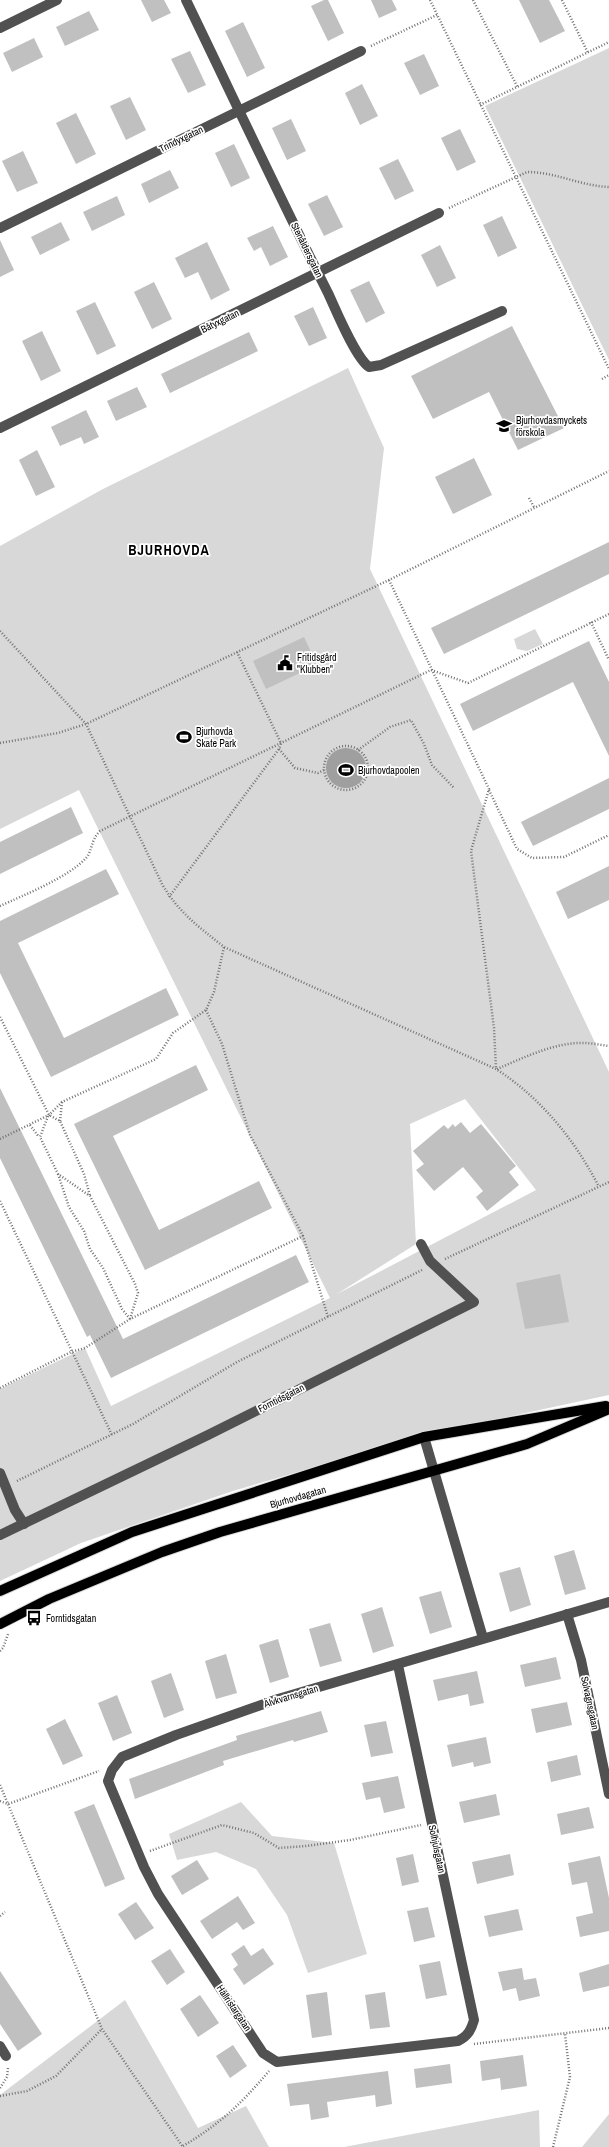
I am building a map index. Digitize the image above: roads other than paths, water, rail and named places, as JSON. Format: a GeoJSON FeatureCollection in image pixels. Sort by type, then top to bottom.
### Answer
{"type":"FeatureCollection","features":[{"type":"Feature","properties":{"kind":"main road","name":"Bjurhovdagatan"},"geometry":{"type":"LineString","coordinates":[[0,1591],[132,1532],[424,1437],[609,1406]]}},
{"type":"Feature","properties":{"kind":"main road","name":"Bjurhovdagatan"},"geometry":{"type":"LineString","coordinates":[[0,1624],[49,1599],[162,1552],[220,1532],[527,1444],[609,1410]]}},
{"type":"Feature","properties":{"kind":"street"},"geometry":{"type":"LineString","coordinates":[[0,28],[58,0]]}},
{"type":"Feature","properties":{"kind":"street","name":"Stenåldersgatan"},"geometry":{"type":"LineString","coordinates":[[186,0],[357,352],[368,367],[381,365],[502,311]]}},
{"type":"Feature","properties":{"kind":"street","name":"Trindyxgatan"},"geometry":{"type":"LineString","coordinates":[[0,228],[362,51]]}},
{"type":"Feature","properties":{"kind":"street","name":"Båtyxgatan"},"geometry":{"type":"LineString","coordinates":[[0,428],[439,213]]}},
{"type":"Feature","properties":{"kind":"street","name":"Forntidsgatan"},"geometry":{"type":"LineString","coordinates":[[0,1535],[208,1435],[474,1302],[434,1264],[422,1244]]}},
{"type":"Feature","properties":{"kind":"street"},"geometry":{"type":"LineString","coordinates":[[424,1437],[483,1638]]}},
{"type":"Feature","properties":{"kind":"street"},"geometry":{"type":"LineString","coordinates":[[0,1473],[15,1510],[24,1524]]}},
{"type":"Feature","properties":{"kind":"street","name":"Älvkvarnsgatan"},"geometry":{"type":"LineString","coordinates":[[111,1772],[122,1758],[176,1735],[278,1699],[609,1602]]}},
{"type":"Feature","properties":{"kind":"street","name":"Solvagnsgatan"},"geometry":{"type":"LineString","coordinates":[[567,1614],[581,1660],[609,1794]]}},
{"type":"Feature","properties":{"kind":"street","name":"Solhjulsgatan"},"geometry":{"type":"LineString","coordinates":[[398,1665],[474,2020],[469,2032],[465,2037],[458,2041]]}},
{"type":"Feature","properties":{"kind":"street","name":"Hällristargatan"},"geometry":{"type":"LineString","coordinates":[[111,1772],[108,1781],[139,1855],[158,1894],[264,2053],[277,2062],[458,2041]]}},
{"type":"Feature","properties":{"kind":"street"},"geometry":{"type":"LineString","coordinates":[[0,2046],[6,2056]]}},
{"type":"Feature","properties":{"kind":"place","name":"Bjurhovdasmyckets förskola"},"geometry":{"type":"Point","coordinates":[504,426]}},
{"type":"Feature","properties":{"kind":"place","name":"Fritidsgård \"Klubben\""},"geometry":{"type":"Point","coordinates":[285,663]}},
{"type":"Feature","properties":{"kind":"place","name":"Bjurhovda Skate Park"},"geometry":{"type":"Point","coordinates":[184,737]}},
{"type":"Feature","properties":{"kind":"place","name":"Bjurhovdapoolen"},"geometry":{"type":"Point","coordinates":[346,770]}},
{"type":"Feature","properties":{"kind":"place","name":"Forntidsgatan"},"geometry":{"type":"Point","coordinates":[34,1618]}},
{"type":"Feature","properties":{"kind":"district","name":"BJURHOVDA"},"geometry":{"type":"Point","coordinates":[169,550]}}]}
